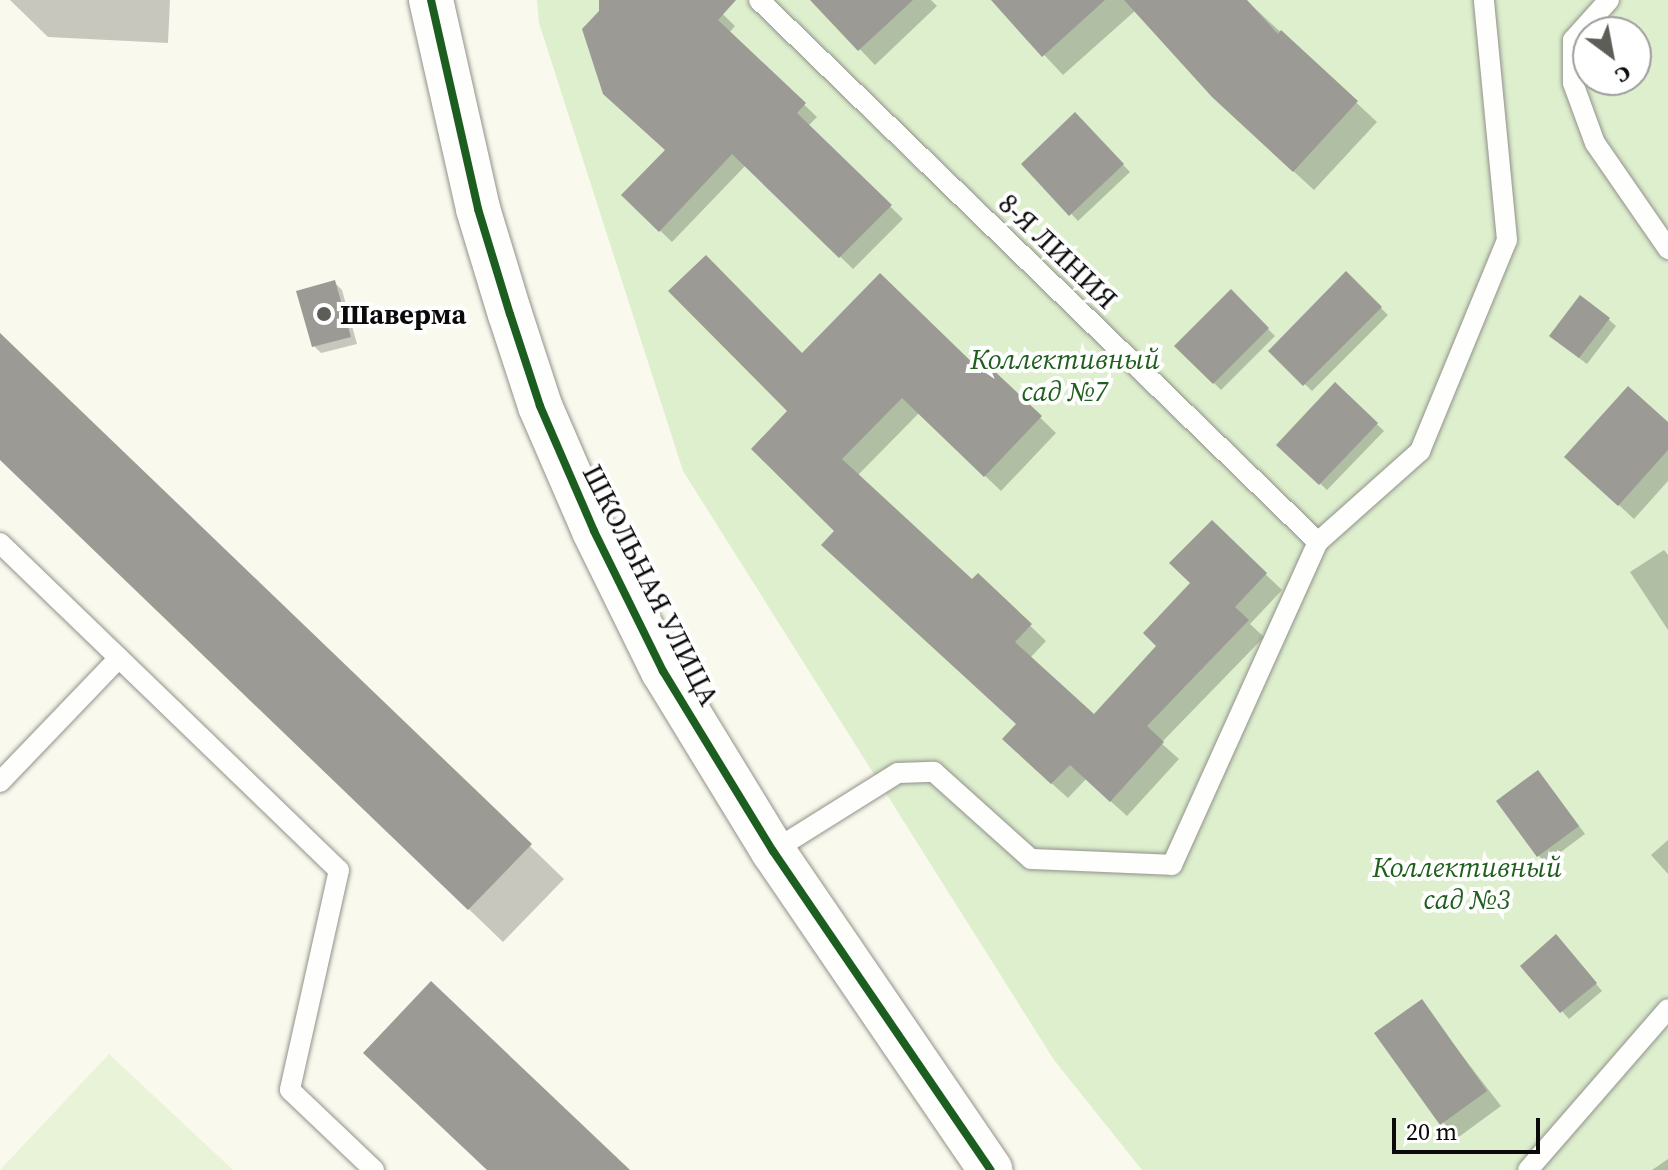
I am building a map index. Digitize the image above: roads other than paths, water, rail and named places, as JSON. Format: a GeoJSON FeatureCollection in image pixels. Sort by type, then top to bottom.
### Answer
{"type":"FeatureCollection","features":[{"type":"Feature","properties":{"kind":"street","name":"ШКОЛЬНАЯ УЛИЦА"},"geometry":{"type":"LineString","coordinates":[[431,0],[478,209],[540,406],[663,671],[773,851],[991,1170]]}},
{"type":"Feature","properties":{"kind":"lane","name":"8-Я ЛИНИЯ"},"geometry":{"type":"LineString","coordinates":[[759,0],[1318,542]]}},
{"type":"Feature","properties":{"kind":"lane"},"geometry":{"type":"LineString","coordinates":[[773,851],[898,773],[934,772],[1031,859],[1172,865],[1318,542],[1420,451],[1507,240],[1484,0]]}},
{"type":"Feature","properties":{"kind":"lane"},"geometry":{"type":"LineString","coordinates":[[1609,0],[1573,40],[1573,83],[1595,143],[1668,249]]}},
{"type":"Feature","properties":{"kind":"lane"},"geometry":{"type":"LineString","coordinates":[[0,543],[339,870],[290,1090],[374,1170]]}},
{"type":"Feature","properties":{"kind":"lane"},"geometry":{"type":"LineString","coordinates":[[0,782],[119,658]]}},
{"type":"Feature","properties":{"kind":"lane"},"geometry":{"type":"LineString","coordinates":[[1528,1170],[1668,1009]]}},
{"type":"Feature","properties":{"kind":"place","name":"Шаверма"},"geometry":{"type":"Point","coordinates":[324,314]}},
{"type":"Feature","properties":{"kind":"park label","name":"Коллективный сад №7"},"geometry":{"type":"Point","coordinates":[1065,375]}},
{"type":"Feature","properties":{"kind":"park label","name":"Коллективный сад №3"},"geometry":{"type":"Point","coordinates":[1467,883]}}]}
